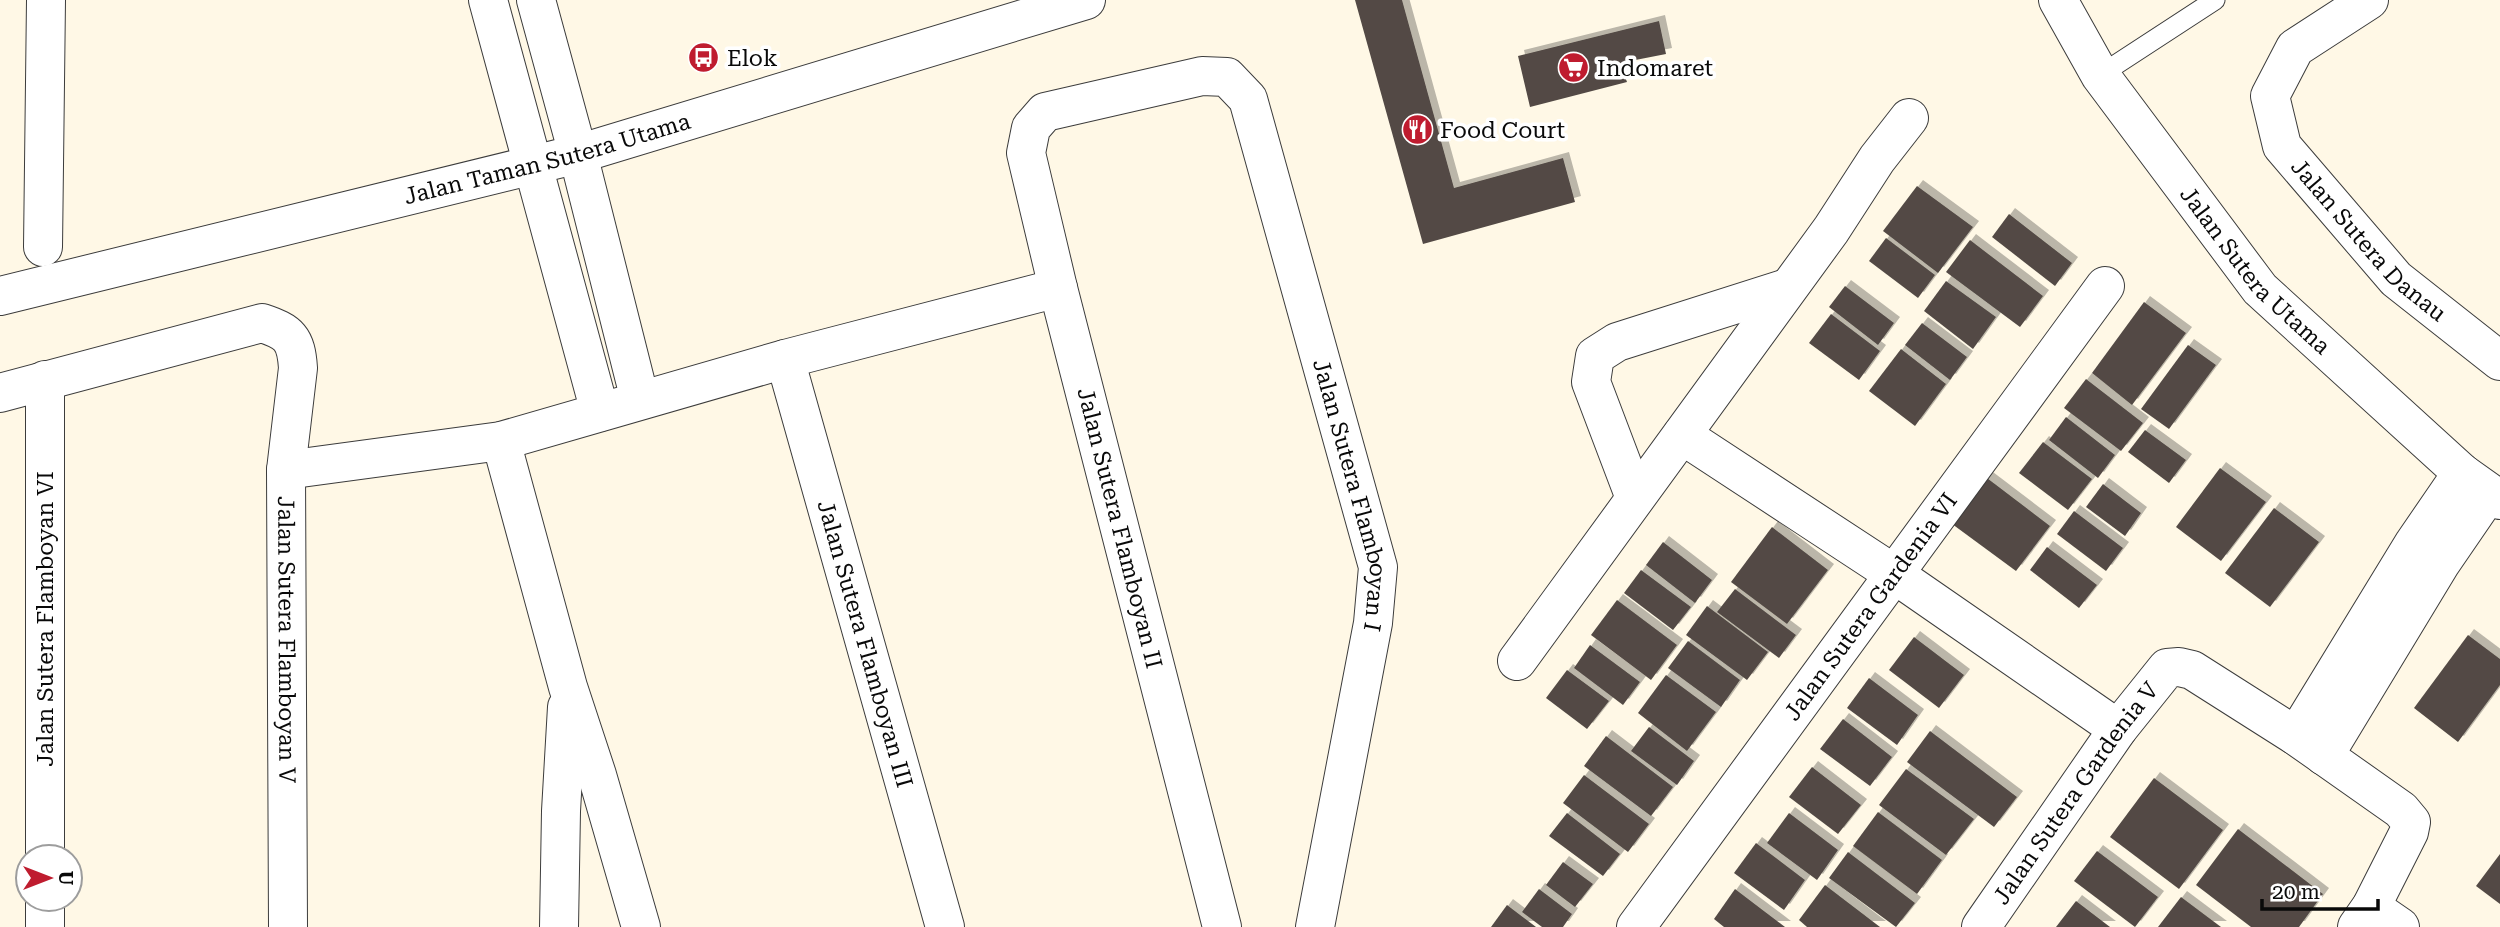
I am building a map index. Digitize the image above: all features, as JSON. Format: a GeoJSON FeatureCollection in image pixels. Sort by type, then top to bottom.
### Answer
{"type":"FeatureCollection","features":[{"type":"Feature","properties":{"kind":"street"},"geometry":{"type":"LineString","coordinates":[[43,247],[46,0]]}},
{"type":"Feature","properties":{"kind":"street"},"geometry":{"type":"LineString","coordinates":[[488,0],[600,412]]}},
{"type":"Feature","properties":{"kind":"street"},"geometry":{"type":"LineString","coordinates":[[536,0],[639,400]]}},
{"type":"Feature","properties":{"kind":"street","name":"Jalan Taman Sutera Utama"},"geometry":{"type":"LineString","coordinates":[[0,296],[578,155],[1086,0]]}},
{"type":"Feature","properties":{"kind":"street","name":"Jalan Sutera Utama"},"geometry":{"type":"LineString","coordinates":[[2058,0],[2100,75],[2260,289],[2484,488]]}},
{"type":"Feature","properties":{"kind":"street","name":"Jalan Sutera Danau"},"geometry":{"type":"LineString","coordinates":[[2368,0],[2295,48],[2270,96],[2282,146],[2396,279],[2500,361]]}},
{"type":"Feature","properties":{"kind":"street","name":"Jalan Sutera Flamboyan I"},"geometry":{"type":"LineString","coordinates":[[1031,128],[1045,112],[1202,76],[1227,77],[1248,99],[1378,567],[1373,623],[1315,927]]}},
{"type":"Feature","properties":{"kind":"street"},"geometry":{"type":"LineString","coordinates":[[1517,661],[1831,230],[1877,159],[1909,118]]}},
{"type":"Feature","properties":{"kind":"street","name":"Jalan Sutera Flamboyan II"},"geometry":{"type":"LineString","coordinates":[[1031,128],[1026,153],[1058,288],[1222,927]]}},
{"type":"Feature","properties":{"kind":"street","name":"Jalan Sutera Gardenia VI"},"geometry":{"type":"LineString","coordinates":[[1636,927],[2105,286]]}},
{"type":"Feature","properties":{"kind":"street"},"geometry":{"type":"LineString","coordinates":[[286,470],[501,441],[785,359],[1058,288]]}},
{"type":"Feature","properties":{"kind":"street"},"geometry":{"type":"LineString","coordinates":[[1635,498],[1591,382],[1595,356],[1617,342],[1787,288]]}},
{"type":"Feature","properties":{"kind":"street","name":"Jalan Sutera Flamboyan V"},"geometry":{"type":"LineString","coordinates":[[45,380],[262,323],[281,329],[290,336],[297,352],[298,368],[286,470],[288,927]]}},
{"type":"Feature","properties":{"kind":"street","name":"Jalan Sutera Flamboyan III"},"geometry":{"type":"LineString","coordinates":[[785,359],[945,927]]}},
{"type":"Feature","properties":{"kind":"street"},"geometry":{"type":"LineString","coordinates":[[0,393],[45,380]]}},
{"type":"Feature","properties":{"kind":"street","name":"Jalan Sutera Flamboyan VI"},"geometry":{"type":"LineString","coordinates":[[45,380],[45,843]]}},
{"type":"Feature","properties":{"kind":"street"},"geometry":{"type":"LineString","coordinates":[[1682,435],[1894,574],[2118,729]]}},
{"type":"Feature","properties":{"kind":"street"},"geometry":{"type":"LineString","coordinates":[[501,441],[568,687],[597,775],[641,927]]}},
{"type":"Feature","properties":{"kind":"street"},"geometry":{"type":"LineString","coordinates":[[2376,920],[2411,822],[2401,810],[2310,746],[2441,563],[2484,488]]}},
{"type":"Feature","properties":{"kind":"street","name":"Jalan Sutera Gardenia V"},"geometry":{"type":"LineString","coordinates":[[1981,927],[2118,729],[2167,668],[2192,670],[2310,746]]}},
{"type":"Feature","properties":{"kind":"street"},"geometry":{"type":"LineString","coordinates":[[559,927],[561,811],[568,687]]}},
{"type":"Feature","properties":{"kind":"lane"},"geometry":{"type":"LineString","coordinates":[[2100,75],[2215,0]]}},
{"type":"Feature","properties":{"kind":"building"},"geometry":{"type":"Polygon","coordinates":[[[1355,0],[1402,0],[1454,188],[1563,158],[1575,202],[1423,244],[1355,0]]]}},
{"type":"Feature","properties":{"kind":"building"},"geometry":{"type":"Polygon","coordinates":[[[1659,21],[1666,54],[1620,63],[1627,82],[1530,107],[1518,56],[1659,21]]]}},
{"type":"Feature","properties":{"kind":"building"},"geometry":{"type":"Polygon","coordinates":[[[1917,186],[1973,227],[1938,273],[1883,231],[1917,186]]]}},
{"type":"Feature","properties":{"kind":"building"},"geometry":{"type":"Polygon","coordinates":[[[2009,214],[2072,263],[2055,286],[1992,237],[2009,214]]]}},
{"type":"Feature","properties":{"kind":"building"},"geometry":{"type":"Polygon","coordinates":[[[1886,238],[1935,275],[1918,298],[1869,261],[1886,238]]]}},
{"type":"Feature","properties":{"kind":"building"},"geometry":{"type":"Polygon","coordinates":[[[1970,240],[2043,296],[2020,327],[1946,272],[1970,240]]]}},
{"type":"Feature","properties":{"kind":"building"},"geometry":{"type":"Polygon","coordinates":[[[1946,281],[1996,317],[1973,349],[1924,311],[1946,281]]]}},
{"type":"Feature","properties":{"kind":"building"},"geometry":{"type":"Polygon","coordinates":[[[1845,286],[1894,323],[1878,345],[1829,307],[1845,286]]]}},
{"type":"Feature","properties":{"kind":"building"},"geometry":{"type":"Polygon","coordinates":[[[2144,302],[2186,333],[2132,405],[2092,373],[2144,302]]]}},
{"type":"Feature","properties":{"kind":"building"},"geometry":{"type":"Polygon","coordinates":[[[1831,314],[1880,351],[1859,380],[1809,343],[1831,314]]]}},
{"type":"Feature","properties":{"kind":"building"},"geometry":{"type":"Polygon","coordinates":[[[1922,323],[1967,357],[1950,380],[1905,345],[1922,323]]]}},
{"type":"Feature","properties":{"kind":"building"},"geometry":{"type":"Polygon","coordinates":[[[2188,345],[2216,365],[2169,429],[2141,409],[2188,345]]]}},
{"type":"Feature","properties":{"kind":"building"},"geometry":{"type":"Polygon","coordinates":[[[1901,349],[1946,384],[1915,426],[1869,391],[1901,349]]]}},
{"type":"Feature","properties":{"kind":"building"},"geometry":{"type":"Polygon","coordinates":[[[2086,379],[2143,423],[2121,451],[2064,408],[2086,379]]]}},
{"type":"Feature","properties":{"kind":"building"},"geometry":{"type":"Polygon","coordinates":[[[2066,417],[2115,455],[2098,478],[2049,440],[2066,417]]]}},
{"type":"Feature","properties":{"kind":"building"},"geometry":{"type":"Polygon","coordinates":[[[2145,430],[2186,460],[2169,483],[2128,452],[2145,430]]]}},
{"type":"Feature","properties":{"kind":"building"},"geometry":{"type":"Polygon","coordinates":[[[2043,442],[2092,479],[2068,510],[2019,473],[2043,442]]]}},
{"type":"Feature","properties":{"kind":"building"},"geometry":{"type":"Polygon","coordinates":[[[2220,468],[2266,502],[2221,561],[2176,527],[2220,468]]]}},
{"type":"Feature","properties":{"kind":"building"},"geometry":{"type":"Polygon","coordinates":[[[1983,475],[2050,526],[2016,571],[1948,521],[1983,475]]]}},
{"type":"Feature","properties":{"kind":"building"},"geometry":{"type":"Polygon","coordinates":[[[2103,484],[2141,513],[2125,536],[2086,507],[2103,484]]]}},
{"type":"Feature","properties":{"kind":"building"},"geometry":{"type":"Polygon","coordinates":[[[2274,508],[2319,542],[2270,607],[2225,573],[2274,508]]]}},
{"type":"Feature","properties":{"kind":"building"},"geometry":{"type":"Polygon","coordinates":[[[2074,511],[2123,548],[2106,571],[2057,534],[2074,511]]]}},
{"type":"Feature","properties":{"kind":"building"},"geometry":{"type":"Polygon","coordinates":[[[1772,527],[1828,570],[1787,624],[1731,582],[1772,527]]]}},
{"type":"Feature","properties":{"kind":"building"},"geometry":{"type":"Polygon","coordinates":[[[1663,542],[1712,580],[1695,603],[1646,565],[1663,542]]]}},
{"type":"Feature","properties":{"kind":"building"},"geometry":{"type":"Polygon","coordinates":[[[2047,547],[2097,585],[2079,608],[2030,570],[2047,547]]]}},
{"type":"Feature","properties":{"kind":"building"},"geometry":{"type":"Polygon","coordinates":[[[1641,570],[1691,607],[1673,630],[1624,593],[1641,570]]]}},
{"type":"Feature","properties":{"kind":"building"},"geometry":{"type":"Polygon","coordinates":[[[1735,589],[1796,635],[1779,658],[1717,612],[1735,589]]]}},
{"type":"Feature","properties":{"kind":"building"},"geometry":{"type":"Polygon","coordinates":[[[1617,600],[1677,645],[1651,680],[1591,635],[1617,600]]]}},
{"type":"Feature","properties":{"kind":"building"},"geometry":{"type":"Polygon","coordinates":[[[1707,606],[1768,652],[1747,680],[1686,635],[1707,606]]]}},
{"type":"Feature","properties":{"kind":"building"},"geometry":{"type":"Polygon","coordinates":[[[2468,635],[2500,659],[2500,685],[2458,742],[2414,708],[2468,635]]]}},
{"type":"Feature","properties":{"kind":"building"},"geometry":{"type":"Polygon","coordinates":[[[1914,637],[1964,675],[1939,708],[1889,670],[1914,637]]]}},
{"type":"Feature","properties":{"kind":"building"},"geometry":{"type":"Polygon","coordinates":[[[1688,641],[1740,680],[1721,707],[1668,668],[1688,641]]]}},
{"type":"Feature","properties":{"kind":"building"},"geometry":{"type":"Polygon","coordinates":[[[1590,645],[1640,682],[1623,705],[1574,668],[1590,645]]]}},
{"type":"Feature","properties":{"kind":"building"},"geometry":{"type":"Polygon","coordinates":[[[1567,670],[1609,701],[1587,729],[1546,698],[1567,670]]]}},
{"type":"Feature","properties":{"kind":"building"},"geometry":{"type":"Polygon","coordinates":[[[1666,675],[1716,712],[1687,751],[1638,713],[1666,675]]]}},
{"type":"Feature","properties":{"kind":"building"},"geometry":{"type":"Polygon","coordinates":[[[1869,678],[1918,715],[1897,745],[1847,708],[1869,678]]]}},
{"type":"Feature","properties":{"kind":"building"},"geometry":{"type":"Polygon","coordinates":[[[1843,719],[1892,757],[1870,786],[1820,749],[1843,719]]]}},
{"type":"Feature","properties":{"kind":"building"},"geometry":{"type":"Polygon","coordinates":[[[1649,727],[1694,761],[1677,785],[1631,751],[1649,727]]]}},
{"type":"Feature","properties":{"kind":"building"},"geometry":{"type":"Polygon","coordinates":[[[1930,731],[2017,797],[1994,827],[1907,762],[1930,731]]]}},
{"type":"Feature","properties":{"kind":"building"},"geometry":{"type":"Polygon","coordinates":[[[1606,736],[1673,787],[1651,816],[1584,766],[1606,736]]]}},
{"type":"Feature","properties":{"kind":"building"},"geometry":{"type":"Polygon","coordinates":[[[1812,767],[1861,805],[1838,834],[1789,797],[1812,767]]]}},
{"type":"Feature","properties":{"kind":"building"},"geometry":{"type":"Polygon","coordinates":[[[1906,769],[1974,819],[1946,855],[1879,805],[1906,769]]]}},
{"type":"Feature","properties":{"kind":"building"},"geometry":{"type":"Polygon","coordinates":[[[1584,775],[1649,824],[1628,852],[1563,803],[1584,775]]]}},
{"type":"Feature","properties":{"kind":"building"},"geometry":{"type":"Polygon","coordinates":[[[2154,778],[2223,830],[2179,889],[2110,837],[2154,778]]]}},
{"type":"Feature","properties":{"kind":"building"},"geometry":{"type":"Polygon","coordinates":[[[1878,812],[1942,860],[1917,894],[1853,846],[1878,812]]]}},
{"type":"Feature","properties":{"kind":"building"},"geometry":{"type":"Polygon","coordinates":[[[1567,813],[1620,854],[1603,876],[1549,836],[1567,813]]]}},
{"type":"Feature","properties":{"kind":"building"},"geometry":{"type":"Polygon","coordinates":[[[1789,813],[1838,850],[1817,880],[1767,843],[1789,813]]]}},
{"type":"Feature","properties":{"kind":"building"},"geometry":{"type":"Polygon","coordinates":[[[2238,829],[2323,894],[2299,927],[2251,927],[2196,885],[2238,829]]]}},
{"type":"Feature","properties":{"kind":"building"},"geometry":{"type":"Polygon","coordinates":[[[1756,843],[1805,880],[1784,910],[1734,873],[1756,843]]]}},
{"type":"Feature","properties":{"kind":"building"},"geometry":{"type":"Polygon","coordinates":[[[2097,851],[2158,897],[2135,927],[2074,881],[2097,851]]]}},
{"type":"Feature","properties":{"kind":"building"},"geometry":{"type":"Polygon","coordinates":[[[1848,852],[1915,903],[1896,927],[1829,878],[1848,852]]]}},
{"type":"Feature","properties":{"kind":"building"},"geometry":{"type":"Polygon","coordinates":[[[2500,854],[2500,904],[2476,886],[2500,854]]]}},
{"type":"Feature","properties":{"kind":"building"},"geometry":{"type":"Polygon","coordinates":[[[1563,862],[1593,884],[1575,907],[1546,885],[1563,862]]]}},
{"type":"Feature","properties":{"kind":"building"},"geometry":{"type":"Polygon","coordinates":[[[1825,885],[1880,927],[1807,927],[1799,920],[1825,885]]]}},
{"type":"Feature","properties":{"kind":"building"},"geometry":{"type":"Polygon","coordinates":[[[1539,889],[1572,914],[1563,927],[1542,927],[1522,912],[1539,889]]]}},
{"type":"Feature","properties":{"kind":"building"},"geometry":{"type":"Polygon","coordinates":[[[1735,889],[1785,927],[1724,927],[1714,919],[1735,889]]]}},
{"type":"Feature","properties":{"kind":"building"},"geometry":{"type":"Polygon","coordinates":[[[2181,897],[2221,927],[2158,927],[2181,897]]]}},
{"type":"Feature","properties":{"kind":"building"},"geometry":{"type":"Polygon","coordinates":[[[2076,901],[2110,927],[2056,927],[2076,901]]]}},
{"type":"Feature","properties":{"kind":"building"},"geometry":{"type":"Polygon","coordinates":[[[1507,905],[1536,927],[1491,927],[1507,905]]]}},
{"type":"Feature","properties":{"kind":"place","name":"Elok"},"geometry":{"type":"Point","coordinates":[704,58]}},
{"type":"Feature","properties":{"kind":"place","name":"Indomaret"},"geometry":{"type":"Point","coordinates":[1574,68]}},
{"type":"Feature","properties":{"kind":"place","name":"Food Court"},"geometry":{"type":"Point","coordinates":[1417,130]}}]}
